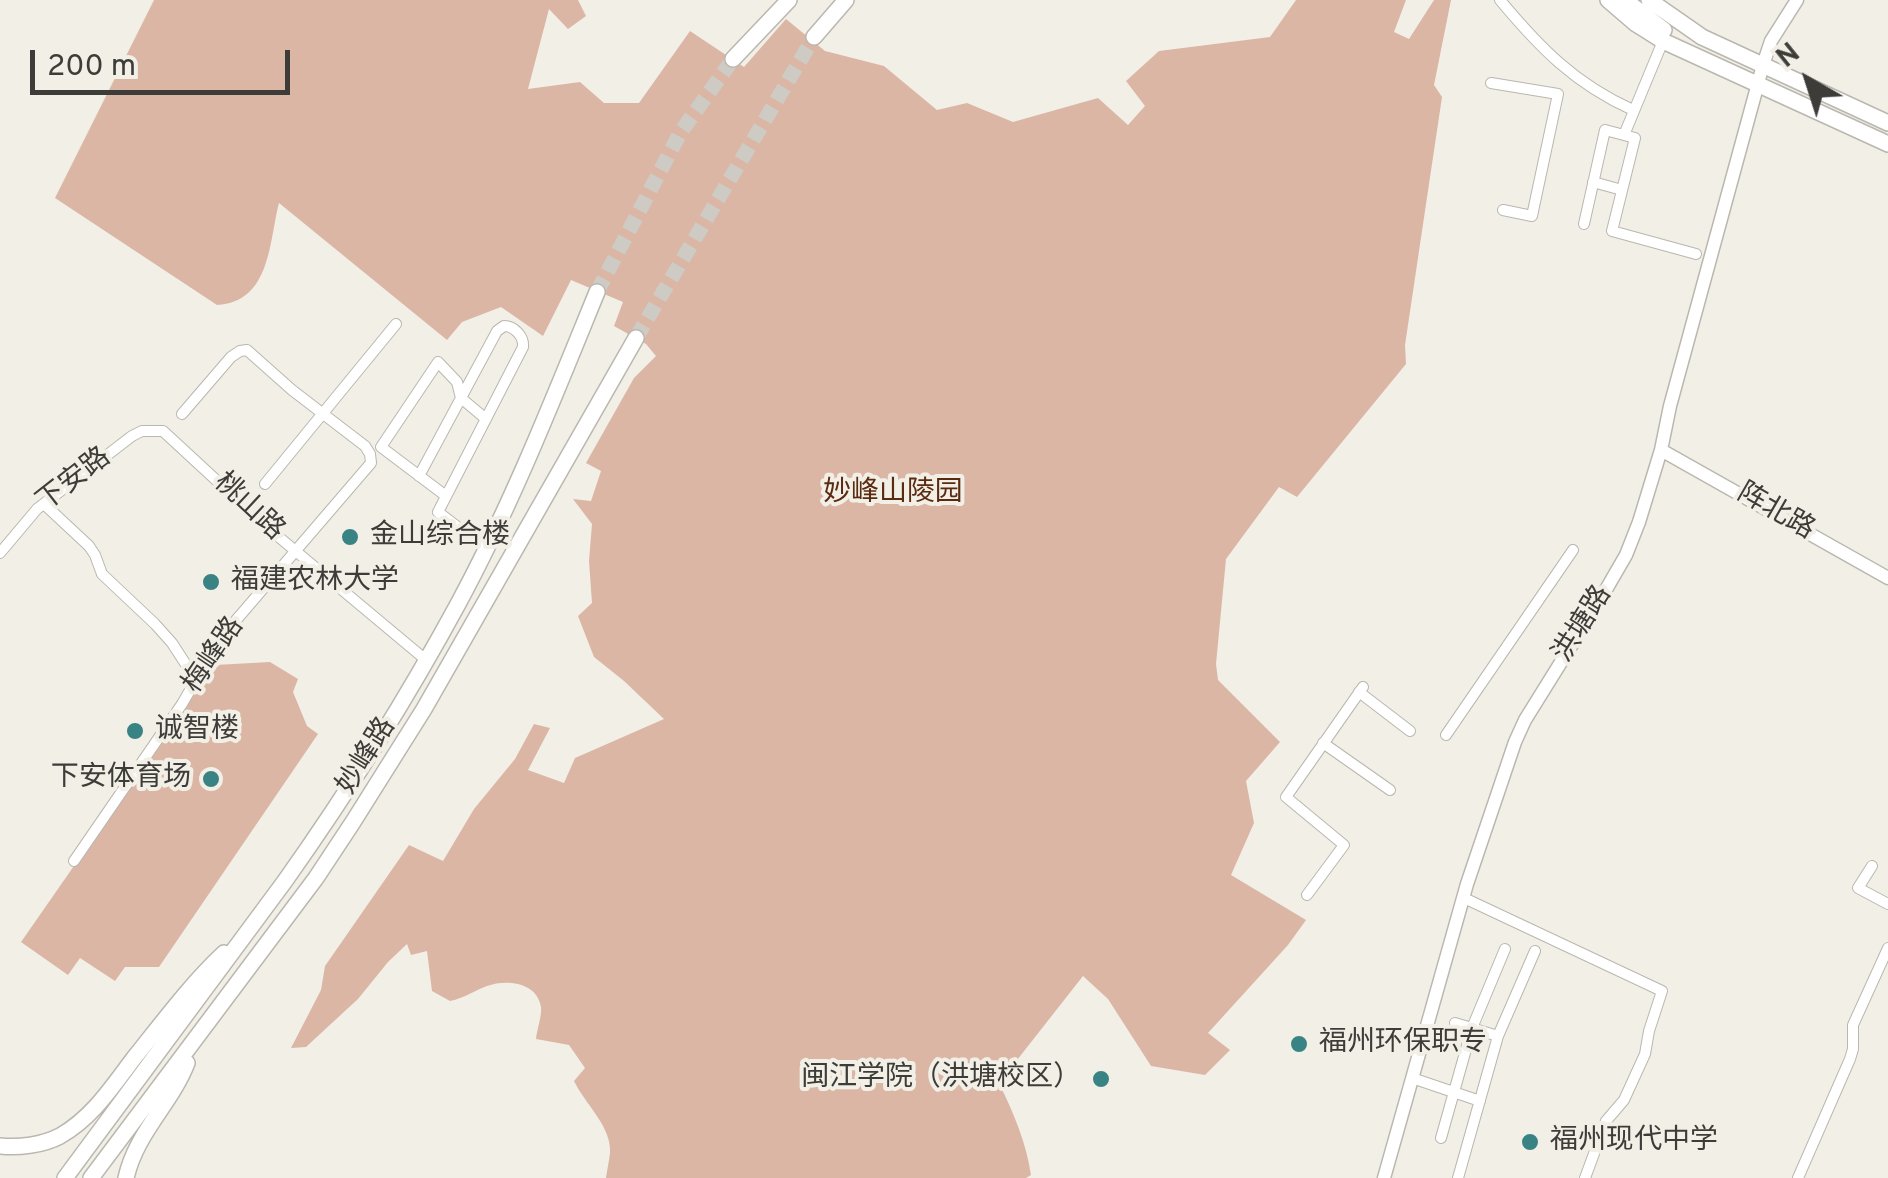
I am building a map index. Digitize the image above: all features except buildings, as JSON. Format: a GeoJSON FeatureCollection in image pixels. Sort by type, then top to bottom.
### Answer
{"type":"FeatureCollection","features":[{"type":"Feature","properties":{"kind":"main road"},"geometry":{"type":"LineString","coordinates":[[733,60],[789,0]]}},
{"type":"Feature","properties":{"kind":"main road"},"geometry":{"type":"LineString","coordinates":[[814,36],[846,0]]}},
{"type":"Feature","properties":{"kind":"main road"},"geometry":{"type":"LineString","coordinates":[[1608,0],[1663,41],[1888,144]]}},
{"type":"Feature","properties":{"kind":"main road"},"geometry":{"type":"LineString","coordinates":[[1625,0],[1716,66]]}},
{"type":"Feature","properties":{"kind":"main road"},"geometry":{"type":"LineString","coordinates":[[1633,0],[1669,25],[1888,123]]}},
{"type":"Feature","properties":{"kind":"main road"},"geometry":{"type":"LineString","coordinates":[[1649,0],[1702,37]]}},
{"type":"Feature","properties":{"kind":"main road","name":"妙峰路"},"geometry":{"type":"LineString","coordinates":[[65,1178],[252,926],[390,723],[485,548],[542,426],[597,292]]}},
{"type":"Feature","properties":{"kind":"main road","name":"妙峰路"},"geometry":{"type":"LineString","coordinates":[[91,1178],[316,878],[382,777],[636,338]]}},
{"type":"Feature","properties":{"kind":"main road"},"geometry":{"type":"LineString","coordinates":[[0,1146],[44,1142],[78,1124],[101,1101],[189,988],[252,926]]}},
{"type":"Feature","properties":{"kind":"main road"},"geometry":{"type":"LineString","coordinates":[[126,1178],[140,1139],[178,1083],[192,1044]]}},
{"type":"Feature","properties":{"kind":"street"},"geometry":{"type":"LineString","coordinates":[[1500,0],[1567,72],[1633,110]]}},
{"type":"Feature","properties":{"kind":"street","name":"洪塘路"},"geometry":{"type":"LineString","coordinates":[[1384,1178],[1464,898],[1519,731],[1620,567],[1639,522],[1763,65],[1771,41],[1797,0]]}},
{"type":"Feature","properties":{"kind":"street"},"geometry":{"type":"LineString","coordinates":[[1624,135],[1663,41]]}},
{"type":"Feature","properties":{"kind":"street"},"geometry":{"type":"LineString","coordinates":[[1490,83],[1558,94],[1532,216],[1503,210]]}},
{"type":"Feature","properties":{"kind":"street"},"geometry":{"type":"LineString","coordinates":[[1584,224],[1605,130],[1624,135],[1635,138],[1612,232],[1696,254]]}},
{"type":"Feature","properties":{"kind":"street"},"geometry":{"type":"LineString","coordinates":[[1593,182],[1622,190]]}},
{"type":"Feature","properties":{"kind":"street"},"geometry":{"type":"LineString","coordinates":[[264,484],[396,324]]}},
{"type":"Feature","properties":{"kind":"street"},"geometry":{"type":"LineString","coordinates":[[419,476],[497,331],[508,325],[518,332],[523,347],[438,512],[485,548]]}},
{"type":"Feature","properties":{"kind":"street"},"geometry":{"type":"LineString","coordinates":[[182,414],[231,357],[244,350],[323,414]]}},
{"type":"Feature","properties":{"kind":"street"},"geometry":{"type":"LineString","coordinates":[[446,496],[380,447],[438,362],[458,382],[461,398],[486,418]]}},
{"type":"Feature","properties":{"kind":"street","name":"梅峰路"},"geometry":{"type":"LineString","coordinates":[[74,861],[182,704],[219,640],[371,463],[365,446],[323,414]]}},
{"type":"Feature","properties":{"kind":"street","name":"下安路"},"geometry":{"type":"LineString","coordinates":[[0,553],[32,513],[138,433],[163,431]]}},
{"type":"Feature","properties":{"kind":"street","name":"桃山路"},"geometry":{"type":"LineString","coordinates":[[163,431],[296,552],[426,660]]}},
{"type":"Feature","properties":{"kind":"street","name":"阵北路"},"geometry":{"type":"LineString","coordinates":[[1661,450],[1888,578]]}},
{"type":"Feature","properties":{"kind":"street"},"geometry":{"type":"LineString","coordinates":[[44,504],[90,546],[102,574],[156,624],[196,680]]}},
{"type":"Feature","properties":{"kind":"street"},"geometry":{"type":"LineString","coordinates":[[1446,735],[1573,550]]}},
{"type":"Feature","properties":{"kind":"street"},"geometry":{"type":"LineString","coordinates":[[1307,895],[1344,844],[1286,797],[1361,690],[1410,731]]}},
{"type":"Feature","properties":{"kind":"street"},"geometry":{"type":"LineString","coordinates":[[1324,743],[1390,790]]}},
{"type":"Feature","properties":{"kind":"street"},"geometry":{"type":"LineString","coordinates":[[1872,866],[1858,888],[1888,904]]}},
{"type":"Feature","properties":{"kind":"street"},"geometry":{"type":"LineString","coordinates":[[1464,898],[1662,991],[1645,1054],[1630,1090],[1602,1129],[1586,1178]]}},
{"type":"Feature","properties":{"kind":"street"},"geometry":{"type":"LineString","coordinates":[[1798,1178],[1850,1059],[1853,1025],[1888,948]]}},
{"type":"Feature","properties":{"kind":"street"},"geometry":{"type":"LineString","coordinates":[[1442,1138],[1472,1028],[1506,949]]}},
{"type":"Feature","properties":{"kind":"street"},"geometry":{"type":"LineString","coordinates":[[1458,1178],[1498,1036],[1535,950]]}},
{"type":"Feature","properties":{"kind":"street"},"geometry":{"type":"LineString","coordinates":[[1455,1023],[1498,1036]]}},
{"type":"Feature","properties":{"kind":"street"},"geometry":{"type":"LineString","coordinates":[[1412,1078],[1480,1102]]}},
{"type":"Feature","properties":{"kind":"green space","name":"妙峰山陵园"},"geometry":{"type":"Polygon","coordinates":[[[154,0],[578,0],[586,16],[568,29],[549,9],[528,89],[580,82],[604,103],[639,103],[690,31],[744,67],[786,19],[825,51],[884,66],[937,110],[967,103],[1013,122],[1098,98],[1128,125],[1145,106],[1126,81],[1159,51],[1270,37],[1296,0],[1406,0],[1394,32],[1409,39],[1434,0],[1451,0],[1434,85],[1442,97],[1405,345],[1406,364],[1297,497],[1279,487],[1226,559],[1216,664],[1218,680],[1280,742],[1246,781],[1254,823],[1231,875],[1306,920],[1208,1033],[1230,1050],[1205,1075],[1151,1066],[1108,999],[1083,976],[999,1083],[1026,1151],[1031,1175],[1026,1178],[606,1178],[610,1153],[607,1134],[574,1081],[585,1068],[569,1045],[536,1039],[541,1007],[534,992],[520,984],[495,984],[450,1001],[432,991],[427,951],[411,955],[407,944],[358,999],[306,1047],[291,1048],[321,990],[325,966],[409,845],[443,861],[474,809],[515,759],[534,724],[550,728],[528,770],[564,783],[575,758],[664,719],[594,657],[578,616],[592,603],[592,524],[573,499],[591,501],[601,471],[586,463],[634,378],[656,356],[646,344],[614,326],[623,302],[571,280],[543,336],[501,307],[462,322],[447,340],[279,203],[258,281],[235,301],[217,305],[55,198],[154,0]]]}},
{"type":"Feature","properties":{"kind":"green space","name":"下安体育场"},"geometry":{"type":"Polygon","coordinates":[[[270,662],[298,679],[293,692],[307,726],[318,734],[159,967],[125,967],[115,981],[80,958],[68,975],[21,942],[215,665],[270,662]]]}},
{"type":"Feature","properties":{"kind":"tunnel"},"geometry":{"type":"LineString","coordinates":[[636,338],[814,37]]}},
{"type":"Feature","properties":{"kind":"tunnel"},"geometry":{"type":"LineString","coordinates":[[597,292],[680,133],[733,59]]}},
{"type":"Feature","properties":{"kind":"place","name":"金山综合楼"},"geometry":{"type":"Point","coordinates":[350,537]}},
{"type":"Feature","properties":{"kind":"place","name":"福建农林大学"},"geometry":{"type":"Point","coordinates":[211,582]}},
{"type":"Feature","properties":{"kind":"place","name":"诚智楼"},"geometry":{"type":"Point","coordinates":[135,731]}},
{"type":"Feature","properties":{"kind":"place","name":"下安体育场"},"geometry":{"type":"Point","coordinates":[211,779]}},
{"type":"Feature","properties":{"kind":"place","name":"福州环保职专"},"geometry":{"type":"Point","coordinates":[1299,1044]}},
{"type":"Feature","properties":{"kind":"place","name":"闽江学院（洪塘校区）"},"geometry":{"type":"Point","coordinates":[1101,1079]}},
{"type":"Feature","properties":{"kind":"place","name":"福州现代中学"},"geometry":{"type":"Point","coordinates":[1530,1142]}}]}
